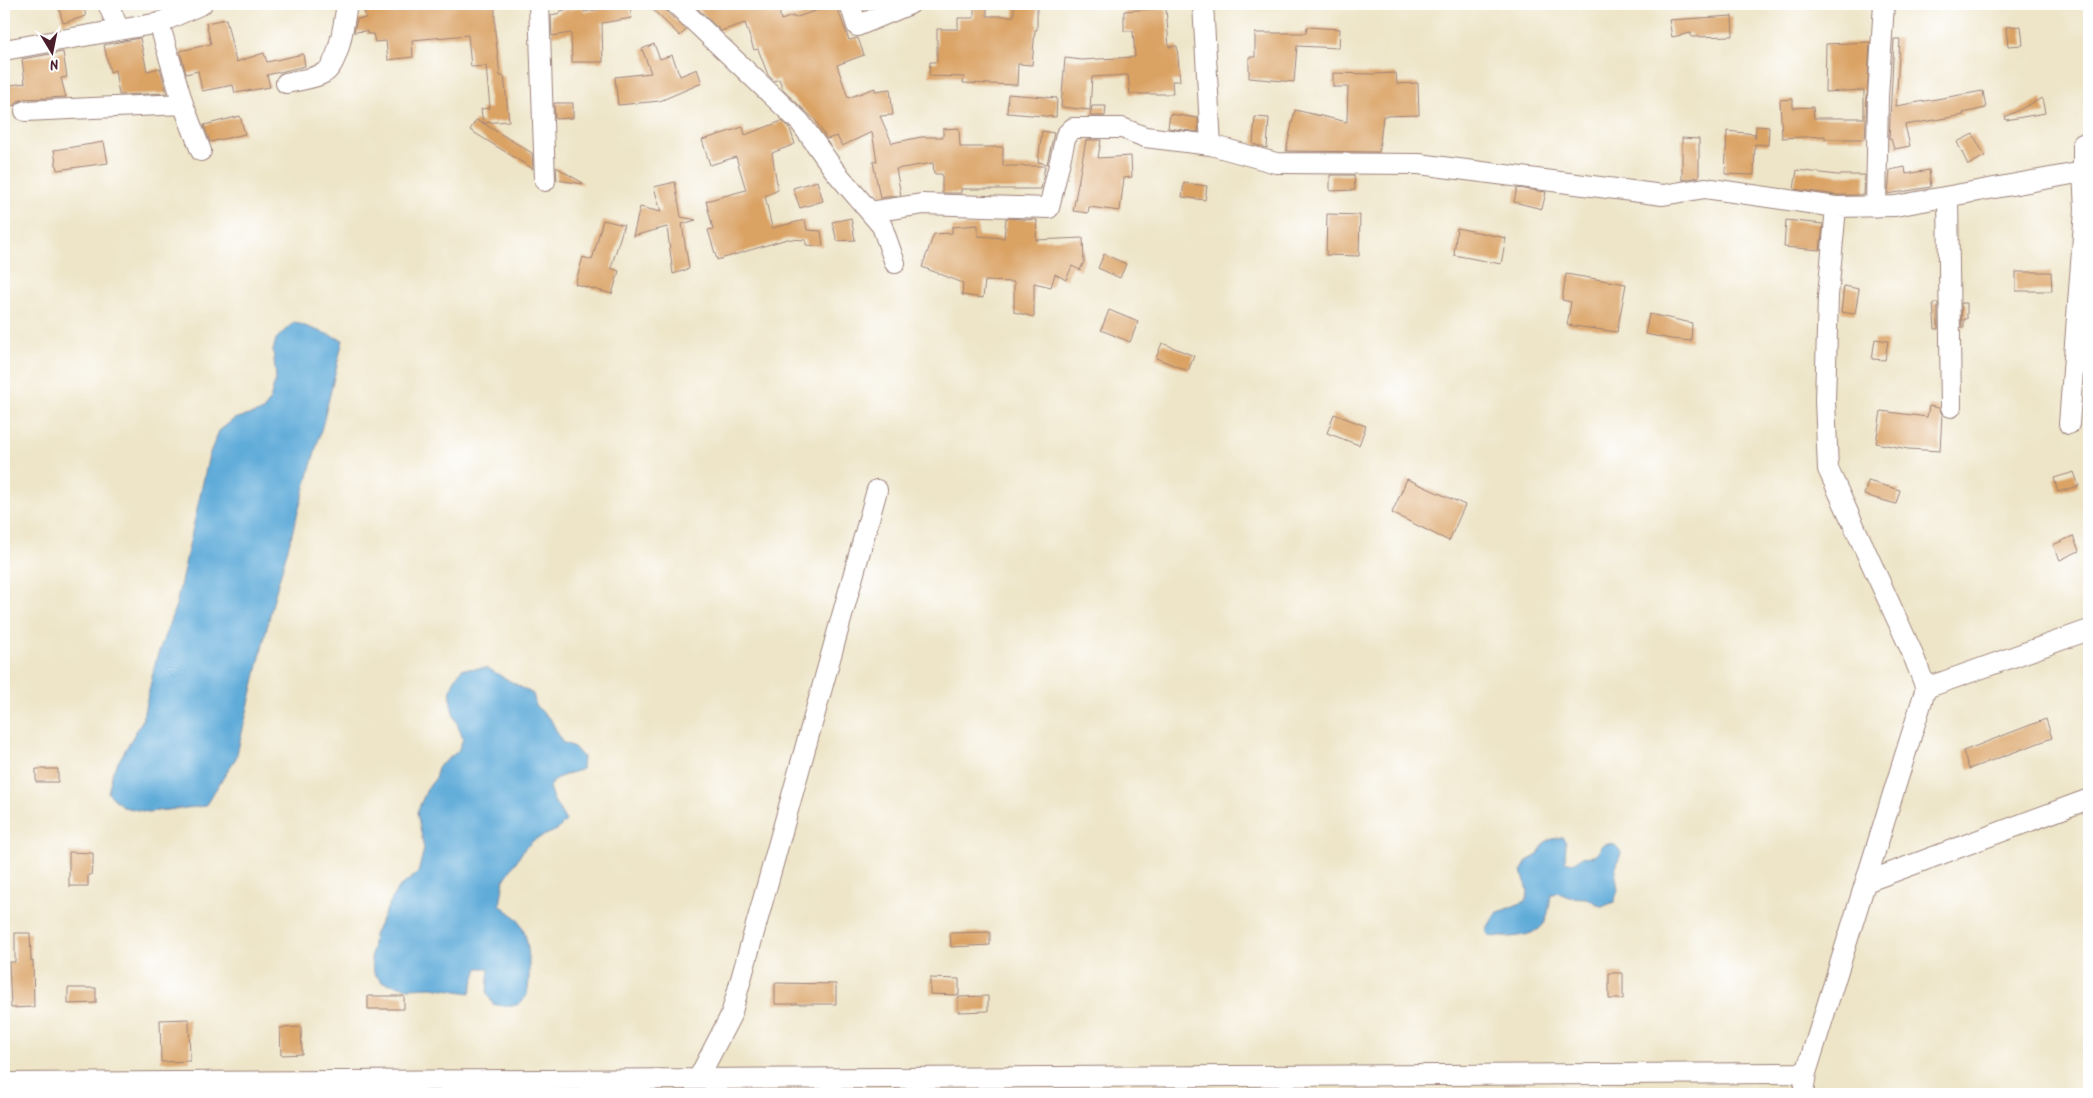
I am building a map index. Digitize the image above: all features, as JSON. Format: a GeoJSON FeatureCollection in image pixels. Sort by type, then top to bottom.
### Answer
{"type":"FeatureCollection","features":[{"type":"Feature","properties":{"kind":"street"},"geometry":{"type":"LineString","coordinates":[[108,4],[119,30]]}},
{"type":"Feature","properties":{"kind":"street"},"geometry":{"type":"LineString","coordinates":[[4,50],[159,23],[202,4]]}},
{"type":"Feature","properties":{"kind":"street"},"geometry":{"type":"LineString","coordinates":[[286,83],[325,73],[331,66],[338,51],[347,4]]}},
{"type":"Feature","properties":{"kind":"street"},"geometry":{"type":"LineString","coordinates":[[539,4],[544,181]]}},
{"type":"Feature","properties":{"kind":"street"},"geometry":{"type":"LineString","coordinates":[[676,4],[800,122],[835,171],[882,226],[895,263]]}},
{"type":"Feature","properties":{"kind":"street"},"geometry":{"type":"LineString","coordinates":[[850,4],[857,26],[910,4]]}},
{"type":"Feature","properties":{"kind":"street"},"geometry":{"type":"LineString","coordinates":[[1203,4],[1212,144]]}},
{"type":"Feature","properties":{"kind":"street"},"geometry":{"type":"LineString","coordinates":[[1876,207],[1878,97],[1884,4]]}},
{"type":"Feature","properties":{"kind":"street"},"geometry":{"type":"LineString","coordinates":[[159,23],[183,104],[201,151]]}},
{"type":"Feature","properties":{"kind":"street"},"geometry":{"type":"LineString","coordinates":[[25,111],[183,104]]}},
{"type":"Feature","properties":{"kind":"street"},"geometry":{"type":"LineString","coordinates":[[870,212],[923,204],[1049,208],[1066,134],[1073,128],[1122,128],[1144,137],[1212,144],[1276,163],[1419,164],[1663,195],[1706,188],[1836,207],[1895,206],[2083,172]]}},
{"type":"Feature","properties":{"kind":"street"},"geometry":{"type":"LineString","coordinates":[[2069,424],[2085,210],[2083,144],[2089,142]]}},
{"type":"Feature","properties":{"kind":"street"},"geometry":{"type":"LineString","coordinates":[[1948,197],[1951,407]]}},
{"type":"Feature","properties":{"kind":"street"},"geometry":{"type":"LineString","coordinates":[[1803,1094],[1806,1073],[1926,688],[1911,650],[1828,469],[1825,401],[1828,296],[1836,207]]}},
{"type":"Feature","properties":{"kind":"street"},"geometry":{"type":"LineString","coordinates":[[698,1079],[731,1014],[878,490]]}},
{"type":"Feature","properties":{"kind":"street"},"geometry":{"type":"LineString","coordinates":[[1926,688],[2089,630]]}},
{"type":"Feature","properties":{"kind":"street"},"geometry":{"type":"LineString","coordinates":[[1866,882],[2089,799]]}},
{"type":"Feature","properties":{"kind":"street"},"geometry":{"type":"LineString","coordinates":[[4,1083],[628,1087],[698,1079],[1806,1073]]}},
{"type":"Feature","properties":{"kind":"water"},"geometry":{"type":"Polygon","coordinates":[[[294,322],[343,340],[323,423],[274,598],[236,758],[205,806],[148,812],[123,807],[108,793],[113,771],[142,721],[156,660],[176,605],[209,455],[219,431],[234,419],[263,411],[270,400],[276,377],[273,351],[276,339],[294,322]]]}},
{"type":"Feature","properties":{"kind":"water"},"geometry":{"type":"Polygon","coordinates":[[[487,668],[533,694],[536,706],[551,720],[562,742],[574,747],[583,757],[582,769],[557,778],[549,787],[553,799],[566,821],[557,830],[534,840],[525,848],[504,880],[500,905],[523,928],[529,957],[529,978],[526,994],[519,1004],[512,1006],[493,1004],[487,993],[489,968],[478,968],[470,993],[432,987],[408,988],[382,982],[374,973],[371,960],[374,935],[397,889],[418,873],[424,849],[417,812],[427,789],[435,779],[438,767],[458,751],[463,739],[451,703],[452,687],[462,669],[487,668]]]}},
{"type":"Feature","properties":{"kind":"water"},"geometry":{"type":"Polygon","coordinates":[[[1562,837],[1566,842],[1565,861],[1570,862],[1576,862],[1581,857],[1594,856],[1604,844],[1613,844],[1617,847],[1621,853],[1615,870],[1618,890],[1614,902],[1602,907],[1587,898],[1568,897],[1557,892],[1551,895],[1546,919],[1538,930],[1517,936],[1489,936],[1486,930],[1496,913],[1526,901],[1528,890],[1521,872],[1527,861],[1538,855],[1544,843],[1562,837]]]}},
{"type":"Feature","properties":{"kind":"building"},"geometry":{"type":"Polygon","coordinates":[[[58,4],[83,4],[86,16],[63,23],[58,4]]]}},
{"type":"Feature","properties":{"kind":"building"},"geometry":{"type":"Polygon","coordinates":[[[402,4],[495,4],[495,32],[500,76],[504,76],[509,121],[483,123],[481,109],[490,108],[486,66],[471,67],[468,35],[412,40],[413,57],[388,60],[386,41],[375,42],[373,34],[367,34],[367,31],[354,32],[357,19],[366,18],[364,10],[402,4]]]}},
{"type":"Feature","properties":{"kind":"building"},"geometry":{"type":"Polygon","coordinates":[[[629,4],[632,18],[602,23],[603,62],[572,62],[571,33],[552,36],[551,15],[560,13],[560,11],[583,7],[584,12],[629,4]]]}},
{"type":"Feature","properties":{"kind":"building"},"geometry":{"type":"Polygon","coordinates":[[[647,4],[664,4],[668,13],[686,30],[680,36],[647,4]]]}},
{"type":"Feature","properties":{"kind":"building"},"geometry":{"type":"Polygon","coordinates":[[[693,4],[778,4],[781,20],[793,16],[794,18],[836,4],[849,40],[858,38],[864,55],[837,65],[848,98],[875,88],[875,91],[890,89],[893,115],[880,116],[892,143],[921,137],[943,137],[943,129],[959,128],[960,147],[1003,147],[1003,166],[1045,166],[1041,189],[961,189],[961,193],[942,193],[942,174],[934,174],[933,163],[896,169],[901,195],[880,198],[873,162],[877,161],[872,132],[842,146],[837,136],[827,139],[815,120],[784,91],[779,79],[774,81],[768,75],[758,49],[754,50],[745,23],[721,31],[693,4]]]}},
{"type":"Feature","properties":{"kind":"building"},"geometry":{"type":"Polygon","coordinates":[[[1014,4],[1037,4],[1037,30],[1035,30],[1032,65],[1018,64],[1017,85],[963,83],[964,77],[929,76],[930,62],[937,62],[937,29],[958,29],[958,18],[974,18],[974,7],[987,7],[987,16],[1014,16],[1014,4]]]}},
{"type":"Feature","properties":{"kind":"building"},"geometry":{"type":"Polygon","coordinates":[[[1166,8],[1169,47],[1177,46],[1180,81],[1172,81],[1173,94],[1130,94],[1128,75],[1092,77],[1090,110],[1061,107],[1065,58],[1082,60],[1135,57],[1133,31],[1124,31],[1124,11],[1166,8]]]}},
{"type":"Feature","properties":{"kind":"building"},"geometry":{"type":"Polygon","coordinates":[[[1732,16],[1733,36],[1691,37],[1691,33],[1672,37],[1669,20],[1732,16]]]}},
{"type":"Feature","properties":{"kind":"building"},"geometry":{"type":"Polygon","coordinates":[[[226,19],[236,62],[264,53],[267,62],[303,54],[305,66],[267,75],[270,87],[235,93],[233,85],[202,91],[198,71],[186,74],[180,51],[211,44],[206,23],[226,19]]]}},
{"type":"Feature","properties":{"kind":"building"},"geometry":{"type":"Polygon","coordinates":[[[2021,26],[2023,45],[2008,46],[2006,27],[2021,26]]]}},
{"type":"Feature","properties":{"kind":"building"},"geometry":{"type":"Polygon","coordinates":[[[1307,27],[1340,29],[1339,48],[1297,46],[1294,82],[1249,78],[1249,57],[1255,57],[1255,33],[1306,33],[1307,27]]]}},
{"type":"Feature","properties":{"kind":"building"},"geometry":{"type":"Polygon","coordinates":[[[140,38],[147,71],[160,68],[167,93],[119,95],[115,70],[110,72],[104,45],[140,38]]]}},
{"type":"Feature","properties":{"kind":"building"},"geometry":{"type":"Polygon","coordinates":[[[1894,39],[1900,39],[1896,106],[1983,91],[1986,108],[1963,113],[1964,115],[1905,125],[1910,146],[1894,149],[1891,139],[1889,139],[1894,39]]]}},
{"type":"Feature","properties":{"kind":"building"},"geometry":{"type":"Polygon","coordinates":[[[1870,42],[1865,139],[1825,139],[1825,136],[1782,138],[1780,100],[1793,99],[1793,108],[1813,107],[1814,118],[1864,118],[1864,90],[1825,92],[1826,44],[1870,42]]]}},
{"type":"Feature","properties":{"kind":"building"},"geometry":{"type":"Polygon","coordinates":[[[654,44],[660,59],[672,55],[680,76],[697,69],[702,83],[660,101],[618,105],[615,77],[651,73],[642,49],[654,44]]]}},
{"type":"Feature","properties":{"kind":"building"},"geometry":{"type":"Polygon","coordinates":[[[63,52],[67,77],[61,78],[66,97],[24,99],[18,101],[15,105],[4,107],[4,86],[25,83],[22,59],[63,52]]]}},
{"type":"Feature","properties":{"kind":"building"},"geometry":{"type":"Polygon","coordinates":[[[1333,73],[1396,73],[1397,84],[1418,83],[1419,115],[1383,116],[1379,152],[1286,151],[1295,110],[1347,122],[1348,87],[1333,87],[1333,73]]]}},
{"type":"Feature","properties":{"kind":"building"},"geometry":{"type":"Polygon","coordinates":[[[1008,94],[1057,98],[1056,117],[1007,113],[1008,94]]]}},
{"type":"Feature","properties":{"kind":"building"},"geometry":{"type":"Polygon","coordinates":[[[2042,98],[2045,113],[2006,120],[2005,117],[2042,98]]]}},
{"type":"Feature","properties":{"kind":"building"},"geometry":{"type":"Polygon","coordinates":[[[554,103],[573,103],[573,118],[555,119],[554,103]]]}},
{"type":"Feature","properties":{"kind":"building"},"geometry":{"type":"Polygon","coordinates":[[[1092,106],[1106,106],[1105,116],[1090,116],[1092,106]]]}},
{"type":"Feature","properties":{"kind":"building"},"geometry":{"type":"Polygon","coordinates":[[[1170,114],[1198,118],[1198,132],[1168,128],[1170,114]]]}},
{"type":"Feature","properties":{"kind":"building"},"geometry":{"type":"Polygon","coordinates":[[[240,116],[245,134],[210,142],[204,125],[240,116]]]}},
{"type":"Feature","properties":{"kind":"building"},"geometry":{"type":"Polygon","coordinates":[[[1255,117],[1269,118],[1267,148],[1253,144],[1255,117]]]}},
{"type":"Feature","properties":{"kind":"building"},"geometry":{"type":"Polygon","coordinates":[[[476,120],[532,153],[533,169],[470,130],[476,120]]]}},
{"type":"Feature","properties":{"kind":"building"},"geometry":{"type":"Polygon","coordinates":[[[782,121],[790,129],[795,144],[772,153],[778,190],[765,196],[772,228],[805,220],[807,230],[821,231],[823,246],[806,245],[806,240],[787,239],[717,260],[708,230],[713,229],[706,201],[746,190],[736,157],[710,165],[702,140],[743,127],[745,135],[782,121]]]}},
{"type":"Feature","properties":{"kind":"building"},"geometry":{"type":"Polygon","coordinates":[[[1756,126],[1769,127],[1768,145],[1755,144],[1754,175],[1725,174],[1727,131],[1755,134],[1755,139],[1756,126]]]}},
{"type":"Feature","properties":{"kind":"building"},"geometry":{"type":"Polygon","coordinates":[[[1042,131],[1054,133],[1047,164],[1038,162],[1042,131]]]}},
{"type":"Feature","properties":{"kind":"building"},"geometry":{"type":"Polygon","coordinates":[[[1973,134],[1985,156],[1968,165],[1957,142],[1973,134]]]}},
{"type":"Feature","properties":{"kind":"building"},"geometry":{"type":"Polygon","coordinates":[[[1682,138],[1699,139],[1699,177],[1682,180],[1682,138]]]}},
{"type":"Feature","properties":{"kind":"building"},"geometry":{"type":"Polygon","coordinates":[[[1086,140],[1101,140],[1098,158],[1131,156],[1132,177],[1124,178],[1120,211],[1089,207],[1088,213],[1073,211],[1086,140]]]}},
{"type":"Feature","properties":{"kind":"building"},"geometry":{"type":"Polygon","coordinates":[[[104,142],[108,163],[57,170],[54,150],[104,142]]]}},
{"type":"Feature","properties":{"kind":"building"},"geometry":{"type":"Polygon","coordinates":[[[556,167],[583,183],[583,184],[557,180],[556,167]]]}},
{"type":"Feature","properties":{"kind":"building"},"geometry":{"type":"Polygon","coordinates":[[[1905,167],[1906,174],[1929,170],[1931,187],[1888,194],[1890,170],[1905,167]]]}},
{"type":"Feature","properties":{"kind":"building"},"geometry":{"type":"Polygon","coordinates":[[[1797,170],[1837,175],[1865,175],[1864,195],[1837,195],[1794,189],[1797,170]]]}},
{"type":"Feature","properties":{"kind":"building"},"geometry":{"type":"Polygon","coordinates":[[[1330,175],[1354,175],[1355,190],[1330,191],[1330,175]]]}},
{"type":"Feature","properties":{"kind":"building"},"geometry":{"type":"Polygon","coordinates":[[[817,181],[823,201],[800,208],[793,188],[817,181]]]}},
{"type":"Feature","properties":{"kind":"building"},"geometry":{"type":"Polygon","coordinates":[[[675,182],[681,217],[696,220],[682,224],[689,269],[673,274],[667,227],[633,236],[640,207],[661,212],[654,187],[675,182]]]}},
{"type":"Feature","properties":{"kind":"building"},"geometry":{"type":"Polygon","coordinates":[[[1184,183],[1207,186],[1205,200],[1182,197],[1184,183]]]}},
{"type":"Feature","properties":{"kind":"building"},"geometry":{"type":"Polygon","coordinates":[[[1517,188],[1546,192],[1542,209],[1514,202],[1517,188]]]}},
{"type":"Feature","properties":{"kind":"building"},"geometry":{"type":"Polygon","coordinates":[[[1327,214],[1360,215],[1359,256],[1326,255],[1327,214]]]}},
{"type":"Feature","properties":{"kind":"building"},"geometry":{"type":"Polygon","coordinates":[[[851,218],[855,240],[837,241],[832,222],[851,218]]]}},
{"type":"Feature","properties":{"kind":"building"},"geometry":{"type":"Polygon","coordinates":[[[1006,218],[1037,220],[1036,240],[1083,238],[1084,262],[1080,270],[1072,266],[1066,280],[1055,274],[1051,287],[1034,283],[1034,317],[1014,312],[1014,282],[985,281],[983,298],[962,295],[963,283],[922,267],[934,234],[952,233],[952,227],[978,225],[978,236],[1004,238],[1006,218]]]}},
{"type":"Feature","properties":{"kind":"building"},"geometry":{"type":"Polygon","coordinates":[[[603,220],[624,225],[611,268],[619,271],[612,294],[575,284],[583,257],[592,260],[603,220]]]}},
{"type":"Feature","properties":{"kind":"building"},"geometry":{"type":"Polygon","coordinates":[[[1786,220],[1823,224],[1820,250],[1784,247],[1786,220]]]}},
{"type":"Feature","properties":{"kind":"building"},"geometry":{"type":"Polygon","coordinates":[[[1457,228],[1506,238],[1501,264],[1454,255],[1457,228]]]}},
{"type":"Feature","properties":{"kind":"building"},"geometry":{"type":"Polygon","coordinates":[[[1104,254],[1126,264],[1120,278],[1098,268],[1104,254]]]}},
{"type":"Feature","properties":{"kind":"building"},"geometry":{"type":"Polygon","coordinates":[[[2016,272],[2051,272],[2052,291],[2016,291],[2016,272]]]}},
{"type":"Feature","properties":{"kind":"building"},"geometry":{"type":"Polygon","coordinates":[[[1566,274],[1626,284],[1617,332],[1567,325],[1571,302],[1562,300],[1566,274]]]}},
{"type":"Feature","properties":{"kind":"building"},"geometry":{"type":"Polygon","coordinates":[[[1844,286],[1859,289],[1855,314],[1841,312],[1844,286]]]}},
{"type":"Feature","properties":{"kind":"building"},"geometry":{"type":"Polygon","coordinates":[[[1933,303],[1938,303],[1938,329],[1935,329],[1933,303]]]}},
{"type":"Feature","properties":{"kind":"building"},"geometry":{"type":"Polygon","coordinates":[[[1961,303],[1967,303],[1967,319],[1964,319],[1964,328],[1962,328],[1961,303]]]}},
{"type":"Feature","properties":{"kind":"building"},"geometry":{"type":"Polygon","coordinates":[[[1109,310],[1138,322],[1130,342],[1101,330],[1109,310]]]}},
{"type":"Feature","properties":{"kind":"building"},"geometry":{"type":"Polygon","coordinates":[[[1649,314],[1692,323],[1691,341],[1645,334],[1649,314]]]}},
{"type":"Feature","properties":{"kind":"building"},"geometry":{"type":"Polygon","coordinates":[[[1875,339],[1888,341],[1885,360],[1872,359],[1875,339]]]}},
{"type":"Feature","properties":{"kind":"building"},"geometry":{"type":"Polygon","coordinates":[[[1162,343],[1194,356],[1188,371],[1156,358],[1162,343]]]}},
{"type":"Feature","properties":{"kind":"building"},"geometry":{"type":"Polygon","coordinates":[[[1929,406],[1939,408],[1942,414],[1940,451],[1908,449],[1876,443],[1881,411],[1927,417],[1929,406]]]}},
{"type":"Feature","properties":{"kind":"building"},"geometry":{"type":"Polygon","coordinates":[[[1334,414],[1366,426],[1359,445],[1327,433],[1334,414]]]}},
{"type":"Feature","properties":{"kind":"building"},"geometry":{"type":"Polygon","coordinates":[[[2074,472],[2079,486],[2058,492],[2054,478],[2074,472]]]}},
{"type":"Feature","properties":{"kind":"building"},"geometry":{"type":"Polygon","coordinates":[[[1407,479],[1465,505],[1449,541],[1392,513],[1407,479]]]}},
{"type":"Feature","properties":{"kind":"building"},"geometry":{"type":"Polygon","coordinates":[[[1868,481],[1900,490],[1896,504],[1864,495],[1868,481]]]}},
{"type":"Feature","properties":{"kind":"building"},"geometry":{"type":"Polygon","coordinates":[[[2073,536],[2079,551],[2060,560],[2053,545],[2073,536]]]}},
{"type":"Feature","properties":{"kind":"building"},"geometry":{"type":"Polygon","coordinates":[[[2046,719],[2052,738],[1969,769],[1963,751],[2046,719]]]}},
{"type":"Feature","properties":{"kind":"building"},"geometry":{"type":"Polygon","coordinates":[[[36,769],[58,769],[58,782],[36,782],[36,769]]]}},
{"type":"Feature","properties":{"kind":"building"},"geometry":{"type":"Polygon","coordinates":[[[69,852],[93,853],[93,866],[91,875],[88,875],[88,886],[69,886],[69,852]]]}},
{"type":"Feature","properties":{"kind":"building"},"geometry":{"type":"Polygon","coordinates":[[[990,932],[990,945],[951,947],[950,933],[990,932]]]}},
{"type":"Feature","properties":{"kind":"building"},"geometry":{"type":"Polygon","coordinates":[[[15,933],[30,933],[34,1007],[11,1008],[9,962],[15,962],[15,933]]]}},
{"type":"Feature","properties":{"kind":"building"},"geometry":{"type":"Polygon","coordinates":[[[1609,973],[1623,973],[1623,999],[1609,999],[1609,973]]]}},
{"type":"Feature","properties":{"kind":"building"},"geometry":{"type":"Polygon","coordinates":[[[930,978],[959,979],[959,995],[930,994],[930,978]]]}},
{"type":"Feature","properties":{"kind":"building"},"geometry":{"type":"Polygon","coordinates":[[[775,983],[836,984],[836,1004],[775,1004],[775,983]]]}},
{"type":"Feature","properties":{"kind":"building"},"geometry":{"type":"Polygon","coordinates":[[[68,988],[96,988],[96,1003],[68,1004],[68,988]]]}},
{"type":"Feature","properties":{"kind":"building"},"geometry":{"type":"Polygon","coordinates":[[[368,996],[404,996],[404,1009],[368,1009],[368,996]]]}},
{"type":"Feature","properties":{"kind":"building"},"geometry":{"type":"Polygon","coordinates":[[[988,996],[988,1011],[958,1012],[958,997],[988,996]]]}},
{"type":"Feature","properties":{"kind":"building"},"geometry":{"type":"Polygon","coordinates":[[[189,1019],[190,1061],[161,1062],[160,1020],[189,1019]]]}},
{"type":"Feature","properties":{"kind":"building"},"geometry":{"type":"Polygon","coordinates":[[[301,1027],[302,1054],[281,1055],[280,1028],[301,1027]]]}}]}
